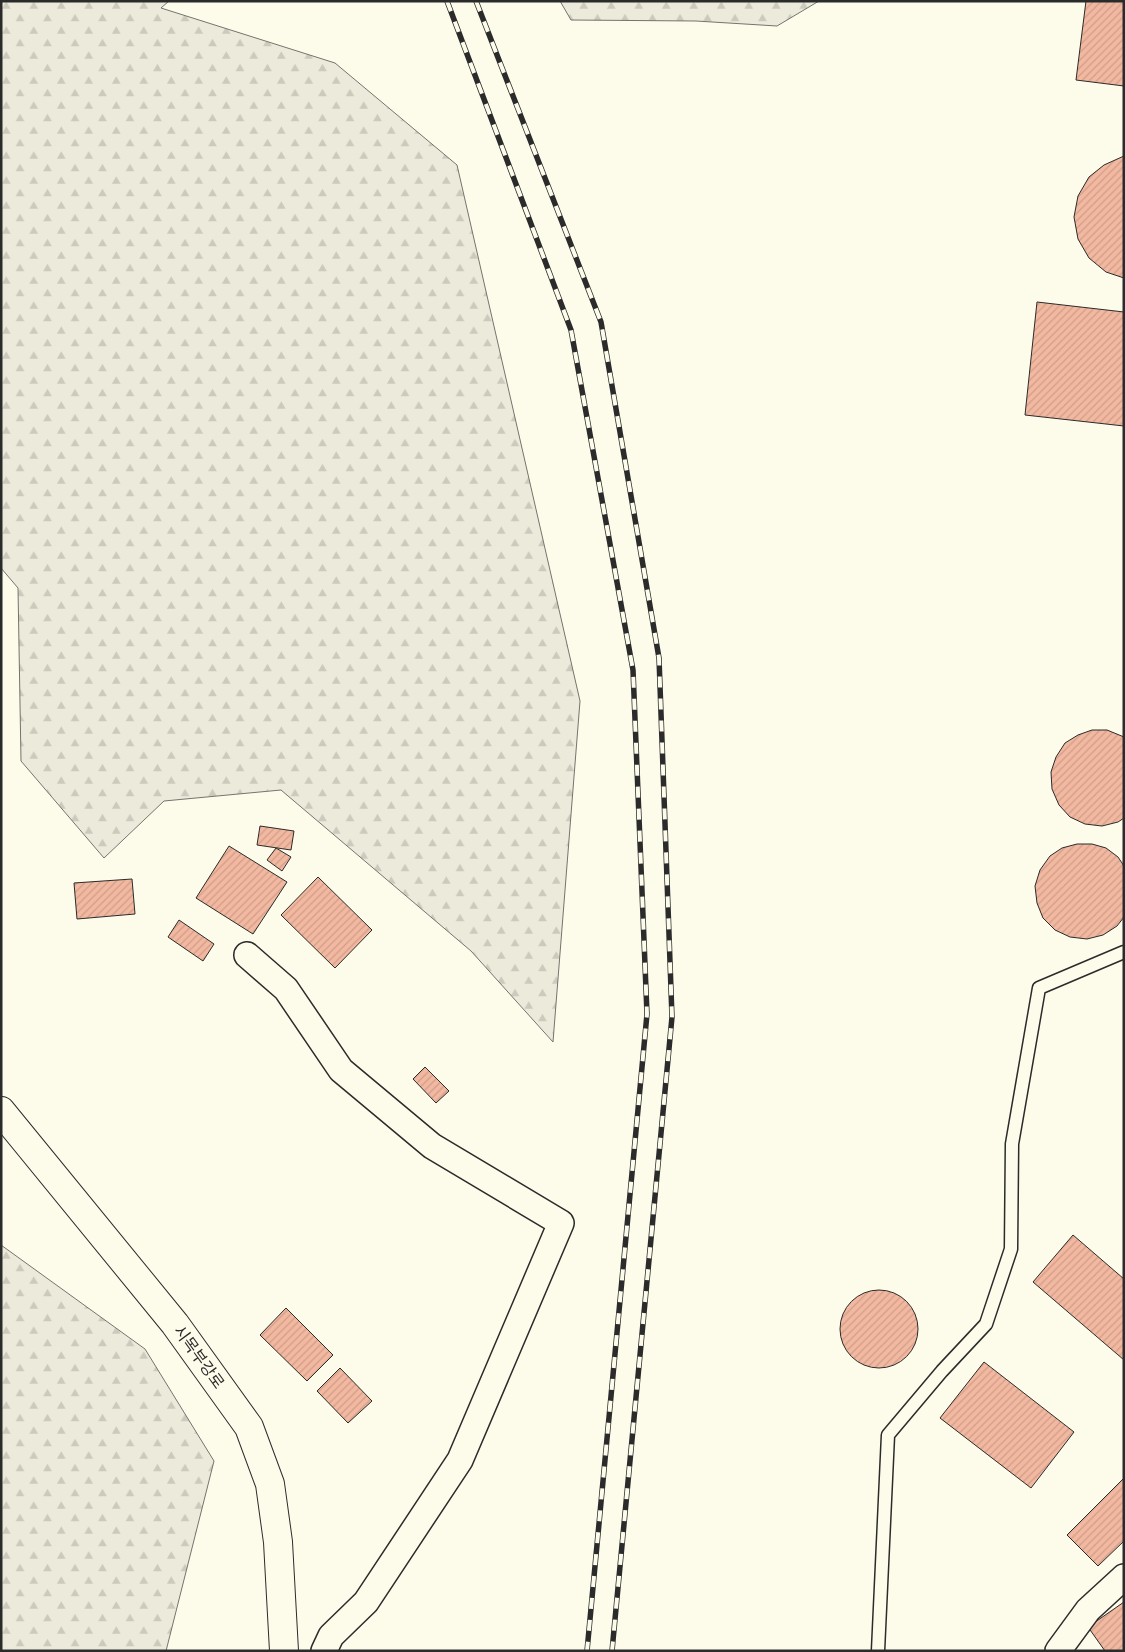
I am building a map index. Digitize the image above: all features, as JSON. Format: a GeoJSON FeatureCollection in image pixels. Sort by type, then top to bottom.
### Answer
{"type":"FeatureCollection","features":[{"type":"Feature","properties":{"kind":"main road","name":"시목부강로"},"geometry":{"type":"LineString","coordinates":[[1,1111],[175,1324],[249,1426],[270,1484],[278,1542],[284,1651]]}},
{"type":"Feature","properties":{"kind":"street"},"geometry":{"type":"LineString","coordinates":[[247,955],[286,989],[341,1070],[432,1146],[561,1223],[460,1460],[366,1602],[331,1636],[324,1651]]}},
{"type":"Feature","properties":{"kind":"street"},"geometry":{"type":"LineString","coordinates":[[1058,1651],[1088,1610],[1124,1577]]}},
{"type":"Feature","properties":{"kind":"lane"},"geometry":{"type":"LineString","coordinates":[[878,1651],[888,1434],[942,1371],[986,1324],[1011,1249],[1012,1144],[1039,988],[1124,952]]}},
{"type":"Feature","properties":{"kind":"green space"},"geometry":{"type":"Polygon","coordinates":[[[1,1],[169,1],[161,8],[335,63],[457,165],[580,701],[553,1042],[471,951],[281,790],[164,801],[104,858],[21,761],[18,588],[1,568],[1,1]]]}},
{"type":"Feature","properties":{"kind":"green space"},"geometry":{"type":"Polygon","coordinates":[[[560,1],[819,1],[777,26],[696,21],[571,20],[560,1]]]}},
{"type":"Feature","properties":{"kind":"green space"},"geometry":{"type":"Polygon","coordinates":[[[1,1245],[145,1349],[214,1461],[166,1651],[1,1651],[1,1245]]]}},
{"type":"Feature","properties":{"kind":"building"},"geometry":{"type":"Polygon","coordinates":[[[1086,1],[1124,1],[1124,86],[1076,80],[1086,1]]]}},
{"type":"Feature","properties":{"kind":"building"},"geometry":{"type":"Polygon","coordinates":[[[1124,156],[1124,278],[1106,272],[1089,258],[1078,239],[1074,217],[1078,196],[1089,177],[1104,165],[1124,156]]]}},
{"type":"Feature","properties":{"kind":"building"},"geometry":{"type":"Polygon","coordinates":[[[1037,302],[1124,312],[1124,426],[1025,415],[1037,302]]]}},
{"type":"Feature","properties":{"kind":"building"},"geometry":{"type":"Polygon","coordinates":[[[1092,730],[1107,730],[1124,737],[1124,818],[1118,822],[1102,826],[1085,824],[1070,817],[1059,805],[1052,789],[1051,772],[1056,757],[1065,743],[1078,735],[1092,730]]]}},
{"type":"Feature","properties":{"kind":"building"},"geometry":{"type":"Polygon","coordinates":[[[260,826],[294,831],[291,850],[257,845],[260,826]]]}},
{"type":"Feature","properties":{"kind":"building"},"geometry":{"type":"Polygon","coordinates":[[[1077,844],[1092,844],[1106,848],[1118,857],[1124,866],[1124,917],[1117,926],[1103,935],[1087,939],[1070,937],[1055,930],[1043,918],[1037,903],[1035,886],[1040,870],[1050,856],[1062,848],[1077,844]]]}},
{"type":"Feature","properties":{"kind":"building"},"geometry":{"type":"Polygon","coordinates":[[[229,846],[287,882],[253,934],[196,898],[229,846]]]}},
{"type":"Feature","properties":{"kind":"building"},"geometry":{"type":"Polygon","coordinates":[[[276,848],[291,857],[282,871],[267,860],[276,848]]]}},
{"type":"Feature","properties":{"kind":"building"},"geometry":{"type":"Polygon","coordinates":[[[318,877],[372,930],[335,968],[281,915],[318,877]]]}},
{"type":"Feature","properties":{"kind":"building"},"geometry":{"type":"Polygon","coordinates":[[[132,879],[135,914],[77,919],[74,883],[132,879]]]}},
{"type":"Feature","properties":{"kind":"building"},"geometry":{"type":"Polygon","coordinates":[[[179,920],[214,944],[203,961],[168,937],[179,920]]]}},
{"type":"Feature","properties":{"kind":"building"},"geometry":{"type":"Polygon","coordinates":[[[425,1067],[449,1091],[436,1103],[413,1079],[425,1067]]]}},
{"type":"Feature","properties":{"kind":"building"},"geometry":{"type":"Polygon","coordinates":[[[1073,1235],[1124,1279],[1124,1360],[1033,1282],[1073,1235]]]}},
{"type":"Feature","properties":{"kind":"building"},"geometry":{"type":"Polygon","coordinates":[[[879,1290],[894,1293],[911,1307],[915,1314],[918,1329],[915,1344],[901,1361],[894,1365],[879,1368],[864,1365],[847,1351],[843,1344],[840,1329],[843,1314],[857,1297],[864,1293],[879,1290]]]}},
{"type":"Feature","properties":{"kind":"building"},"geometry":{"type":"Polygon","coordinates":[[[286,1308],[333,1355],[307,1381],[260,1335],[286,1308]]]}},
{"type":"Feature","properties":{"kind":"building"},"geometry":{"type":"Polygon","coordinates":[[[984,1362],[1074,1432],[1031,1488],[940,1418],[984,1362]]]}},
{"type":"Feature","properties":{"kind":"building"},"geometry":{"type":"Polygon","coordinates":[[[340,1368],[372,1401],[348,1423],[317,1391],[340,1368]]]}},
{"type":"Feature","properties":{"kind":"building"},"geometry":{"type":"Polygon","coordinates":[[[1124,1478],[1124,1541],[1098,1566],[1067,1535],[1124,1478]]]}},
{"type":"Feature","properties":{"kind":"building"},"geometry":{"type":"Polygon","coordinates":[[[1124,1602],[1124,1651],[1105,1651],[1088,1627],[1124,1602]]]}},
{"type":"Feature","properties":{"kind":"railway"},"geometry":{"type":"LineString","coordinates":[[447,1],[571,330],[633,670],[647,1014],[587,1651]]}},
{"type":"Feature","properties":{"kind":"railway"},"geometry":{"type":"LineString","coordinates":[[476,1],[601,322],[659,658],[672,1017],[612,1651]]}}]}
